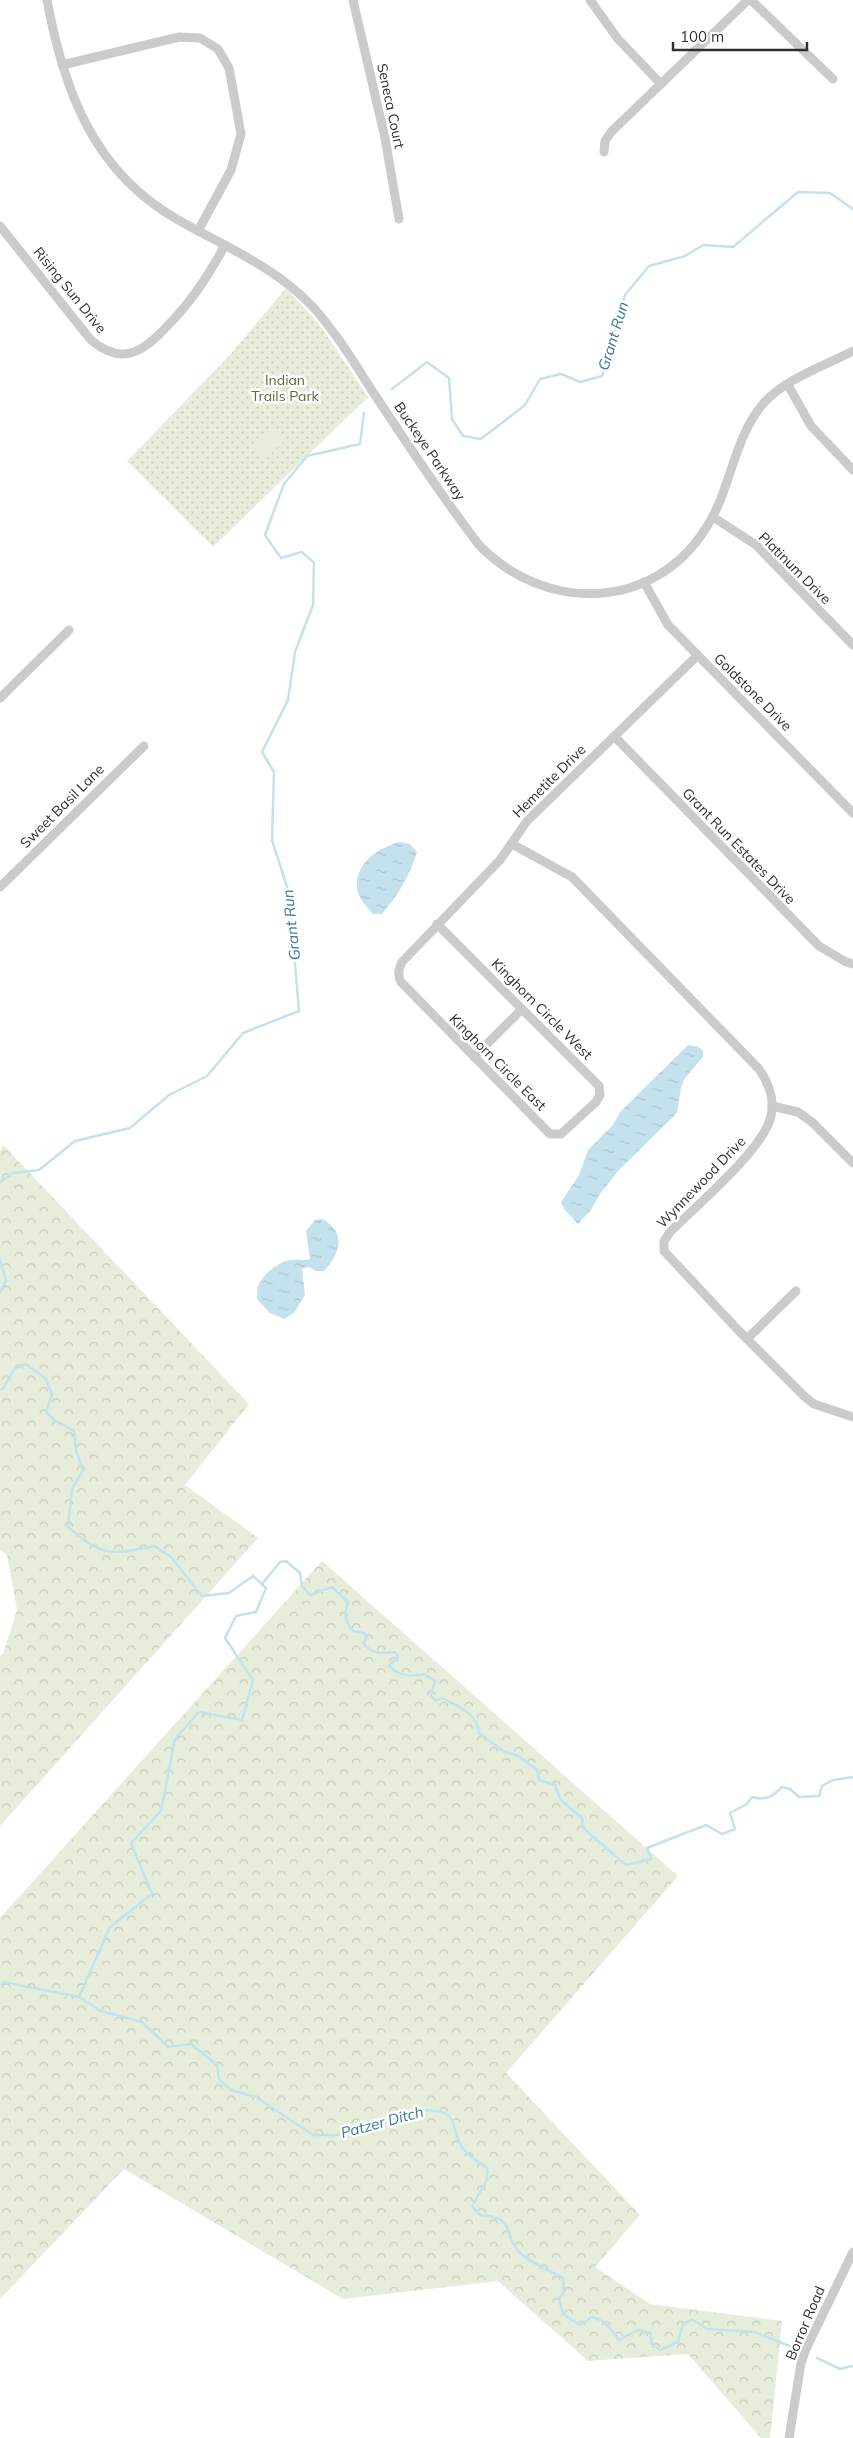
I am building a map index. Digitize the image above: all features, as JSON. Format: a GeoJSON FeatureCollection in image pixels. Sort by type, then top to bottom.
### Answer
{"type":"FeatureCollection","features":[{"type":"Feature","properties":{"kind":"street","name":"Buckeye Parkway"},"geometry":{"type":"LineString","coordinates":[[47,0],[62,65],[78,110],[104,156],[120,175],[146,198],[180,221],[271,271],[314,308],[337,336],[479,545],[502,566],[538,585],[570,593],[608,592],[644,582],[682,557],[697,542],[713,517],[746,430],[764,403],[788,384],[853,351]]}},
{"type":"Feature","properties":{"kind":"street","name":"Seneca Court"},"geometry":{"type":"LineString","coordinates":[[352,0],[384,138],[399,219]]}},
{"type":"Feature","properties":{"kind":"street"},"geometry":{"type":"LineString","coordinates":[[590,0],[618,39],[661,84]]}},
{"type":"Feature","properties":{"kind":"street"},"geometry":{"type":"LineString","coordinates":[[604,152],[605,141],[611,132],[750,0],[833,79]]}},
{"type":"Feature","properties":{"kind":"street"},"geometry":{"type":"LineString","coordinates":[[62,65],[179,37],[200,38],[218,49],[229,68],[241,134],[231,170],[198,231]]}},
{"type":"Feature","properties":{"kind":"street","name":"Rising Sun Drive"},"geometry":{"type":"LineString","coordinates":[[0,226],[90,339],[108,352],[121,354],[143,349],[152,342],[207,280],[225,245]]}},
{"type":"Feature","properties":{"kind":"street"},"geometry":{"type":"LineString","coordinates":[[788,384],[811,426],[853,470]]}},
{"type":"Feature","properties":{"kind":"street","name":"Platinum Drive"},"geometry":{"type":"LineString","coordinates":[[713,517],[756,546],[853,645]]}},
{"type":"Feature","properties":{"kind":"street","name":"Goldstone Drive"},"geometry":{"type":"LineString","coordinates":[[644,582],[668,625],[853,813]]}},
{"type":"Feature","properties":{"kind":"street"},"geometry":{"type":"LineString","coordinates":[[0,698],[69,630]]}},
{"type":"Feature","properties":{"kind":"street","name":"Hemetite Drive"},"geometry":{"type":"LineString","coordinates":[[401,982],[398,975],[402,962],[500,860],[527,821],[698,655]]}},
{"type":"Feature","properties":{"kind":"street","name":"Grant Run Estates Drive"},"geometry":{"type":"LineString","coordinates":[[614,736],[819,946],[846,962],[853,964]]}},
{"type":"Feature","properties":{"kind":"street","name":"Sweet Basil Lane"},"geometry":{"type":"LineString","coordinates":[[0,887],[144,746]]}},
{"type":"Feature","properties":{"kind":"street","name":"Wynnewood Drive"},"geometry":{"type":"LineString","coordinates":[[512,844],[572,877],[759,1069],[770,1090],[772,1106],[771,1116],[764,1134],[753,1150],[670,1232],[663,1246],[667,1255],[747,1339],[814,1404],[853,1417]]}},
{"type":"Feature","properties":{"kind":"street","name":"Kinghorn Circle West"},"geometry":{"type":"LineString","coordinates":[[437,924],[599,1086],[600,1095],[581,1118]]}},
{"type":"Feature","properties":{"kind":"street","name":"Kinghorn Circle East"},"geometry":{"type":"LineString","coordinates":[[401,982],[550,1134],[562,1134],[581,1118]]}},
{"type":"Feature","properties":{"kind":"street"},"geometry":{"type":"LineString","coordinates":[[474,1057],[522,1009]]}},
{"type":"Feature","properties":{"kind":"street"},"geometry":{"type":"LineString","coordinates":[[772,1106],[798,1112],[812,1122],[853,1163]]}},
{"type":"Feature","properties":{"kind":"street"},"geometry":{"type":"LineString","coordinates":[[747,1339],[796,1291]]}},
{"type":"Feature","properties":{"kind":"street","name":"Borror Road"},"geometry":{"type":"LineString","coordinates":[[789,2438],[801,2363],[853,2252]]}},
{"type":"Feature","properties":{"kind":"green space","name":"Indian Trails Park"},"geometry":{"type":"Polygon","coordinates":[[[286,288],[319,324],[368,397],[213,547],[127,461],[230,355],[286,288]]]}},
{"type":"Feature","properties":{"kind":"green space"},"geometry":{"type":"Polygon","coordinates":[[[275,426],[287,438],[265,460],[252,448],[275,426]]]}},
{"type":"Feature","properties":{"kind":"green space"},"geometry":{"type":"Polygon","coordinates":[[[3,1145],[249,1404],[185,1485],[258,1538],[0,1826],[0,1656],[3,1654],[17,1610],[7,1555],[0,1550],[0,1152],[3,1145]]]}},
{"type":"Feature","properties":{"kind":"green space"},"geometry":{"type":"Polygon","coordinates":[[[322,1561],[678,1876],[506,2073],[640,2215],[595,2267],[650,2304],[782,2321],[770,2438],[761,2438],[688,2354],[588,2361],[498,2281],[343,2299],[124,2169],[0,2299],[0,1918],[322,1561]]]}},
{"type":"Feature","properties":{"kind":"water"},"geometry":{"type":"Polygon","coordinates":[[[399,842],[410,844],[417,852],[414,861],[403,885],[388,907],[382,914],[373,914],[357,891],[360,870],[364,863],[376,852],[399,842]]]}},
{"type":"Feature","properties":{"kind":"water"},"geometry":{"type":"Polygon","coordinates":[[[688,1045],[699,1047],[703,1051],[703,1057],[685,1078],[681,1088],[677,1113],[619,1170],[600,1194],[591,1210],[578,1224],[564,1209],[561,1202],[579,1175],[588,1150],[613,1125],[620,1112],[688,1045]]]}},
{"type":"Feature","properties":{"kind":"water"},"geometry":{"type":"Polygon","coordinates":[[[323,1219],[336,1231],[338,1237],[337,1251],[334,1257],[324,1271],[316,1271],[309,1267],[302,1269],[305,1295],[294,1313],[284,1319],[270,1313],[257,1299],[261,1280],[277,1265],[286,1261],[310,1259],[306,1231],[315,1220],[323,1219]]]}},
{"type":"Feature","properties":{"kind":"waterway","name":"Grant Run"},"geometry":{"type":"LineString","coordinates":[[392,389],[427,362],[449,378],[452,419],[463,436],[481,439],[525,405],[540,379],[561,374],[580,382],[602,376],[625,295],[649,266],[685,256],[703,245],[733,247],[798,192],[830,193],[853,209]]}},
{"type":"Feature","properties":{"kind":"waterway","name":"Grant Run"},"geometry":{"type":"LineString","coordinates":[[0,1182],[13,1173],[39,1170],[75,1141],[130,1128],[169,1095],[207,1076],[243,1033],[299,1011],[289,893],[272,840],[274,772],[262,752],[288,700],[295,652],[313,605],[314,563],[302,552],[281,558],[265,535],[284,484],[307,456],[360,444],[364,413]]}},
{"type":"Feature","properties":{"kind":"waterway","name":"Grant Run"},"geometry":{"type":"LineString","coordinates":[[0,1259],[6,1281],[0,1292]]}},
{"type":"Feature","properties":{"kind":"waterway","name":"Grant Run"},"geometry":{"type":"LineString","coordinates":[[0,1389],[3,1389],[15,1368],[26,1364],[46,1379],[52,1395],[46,1412],[54,1420],[74,1431],[76,1451],[83,1470],[72,1489],[68,1527],[80,1537],[99,1549],[108,1551],[127,1551],[154,1546],[171,1557],[202,1596],[229,1593],[253,1576],[266,1588],[256,1612],[236,1616],[225,1638],[253,1680],[242,1720],[199,1712],[175,1739],[161,1811],[131,1843],[152,1894],[110,1927],[79,1997],[4,1982],[0,1985]]}},
{"type":"Feature","properties":{"kind":"waterway"},"geometry":{"type":"LineString","coordinates":[[262,1584],[280,1562],[286,1561],[300,1573],[302,1586],[310,1595],[332,1587],[348,1602],[346,1610],[347,1621],[353,1631],[364,1633],[367,1638],[363,1643],[366,1647],[377,1652],[395,1652],[398,1657],[389,1666],[401,1674],[424,1674],[435,1681],[431,1696],[436,1701],[442,1698],[466,1711],[475,1720],[479,1733],[503,1751],[518,1756],[537,1770],[539,1780],[555,1785],[561,1800],[582,1818],[583,1828],[626,1865],[651,1859],[647,1848],[706,1825],[722,1834],[735,1829],[730,1813],[747,1804],[752,1797],[761,1799],[769,1797],[782,1787],[790,1789],[799,1797],[819,1796],[822,1786],[833,1780],[853,1777]]}},
{"type":"Feature","properties":{"kind":"waterway","name":"Patzer Ditch"},"geometry":{"type":"LineString","coordinates":[[79,1997],[101,2011],[142,2022],[168,2047],[191,2044],[217,2065],[219,2079],[231,2090],[256,2097],[313,2135],[336,2135],[428,2110],[446,2114],[453,2122],[458,2140],[464,2150],[473,2159],[487,2168],[487,2180],[472,2206],[480,2215],[492,2217],[505,2223],[514,2245],[523,2256],[563,2278],[564,2291],[559,2299],[563,2314],[580,2325],[592,2317],[597,2318],[608,2326],[619,2340],[638,2330],[650,2333],[652,2345],[660,2350],[678,2342],[683,2323],[693,2320],[707,2329],[754,2332],[797,2349]]}},
{"type":"Feature","properties":{"kind":"waterway","name":"Patzer Ditch"},"geometry":{"type":"LineString","coordinates":[[817,2358],[840,2369],[853,2366]]}}]}
